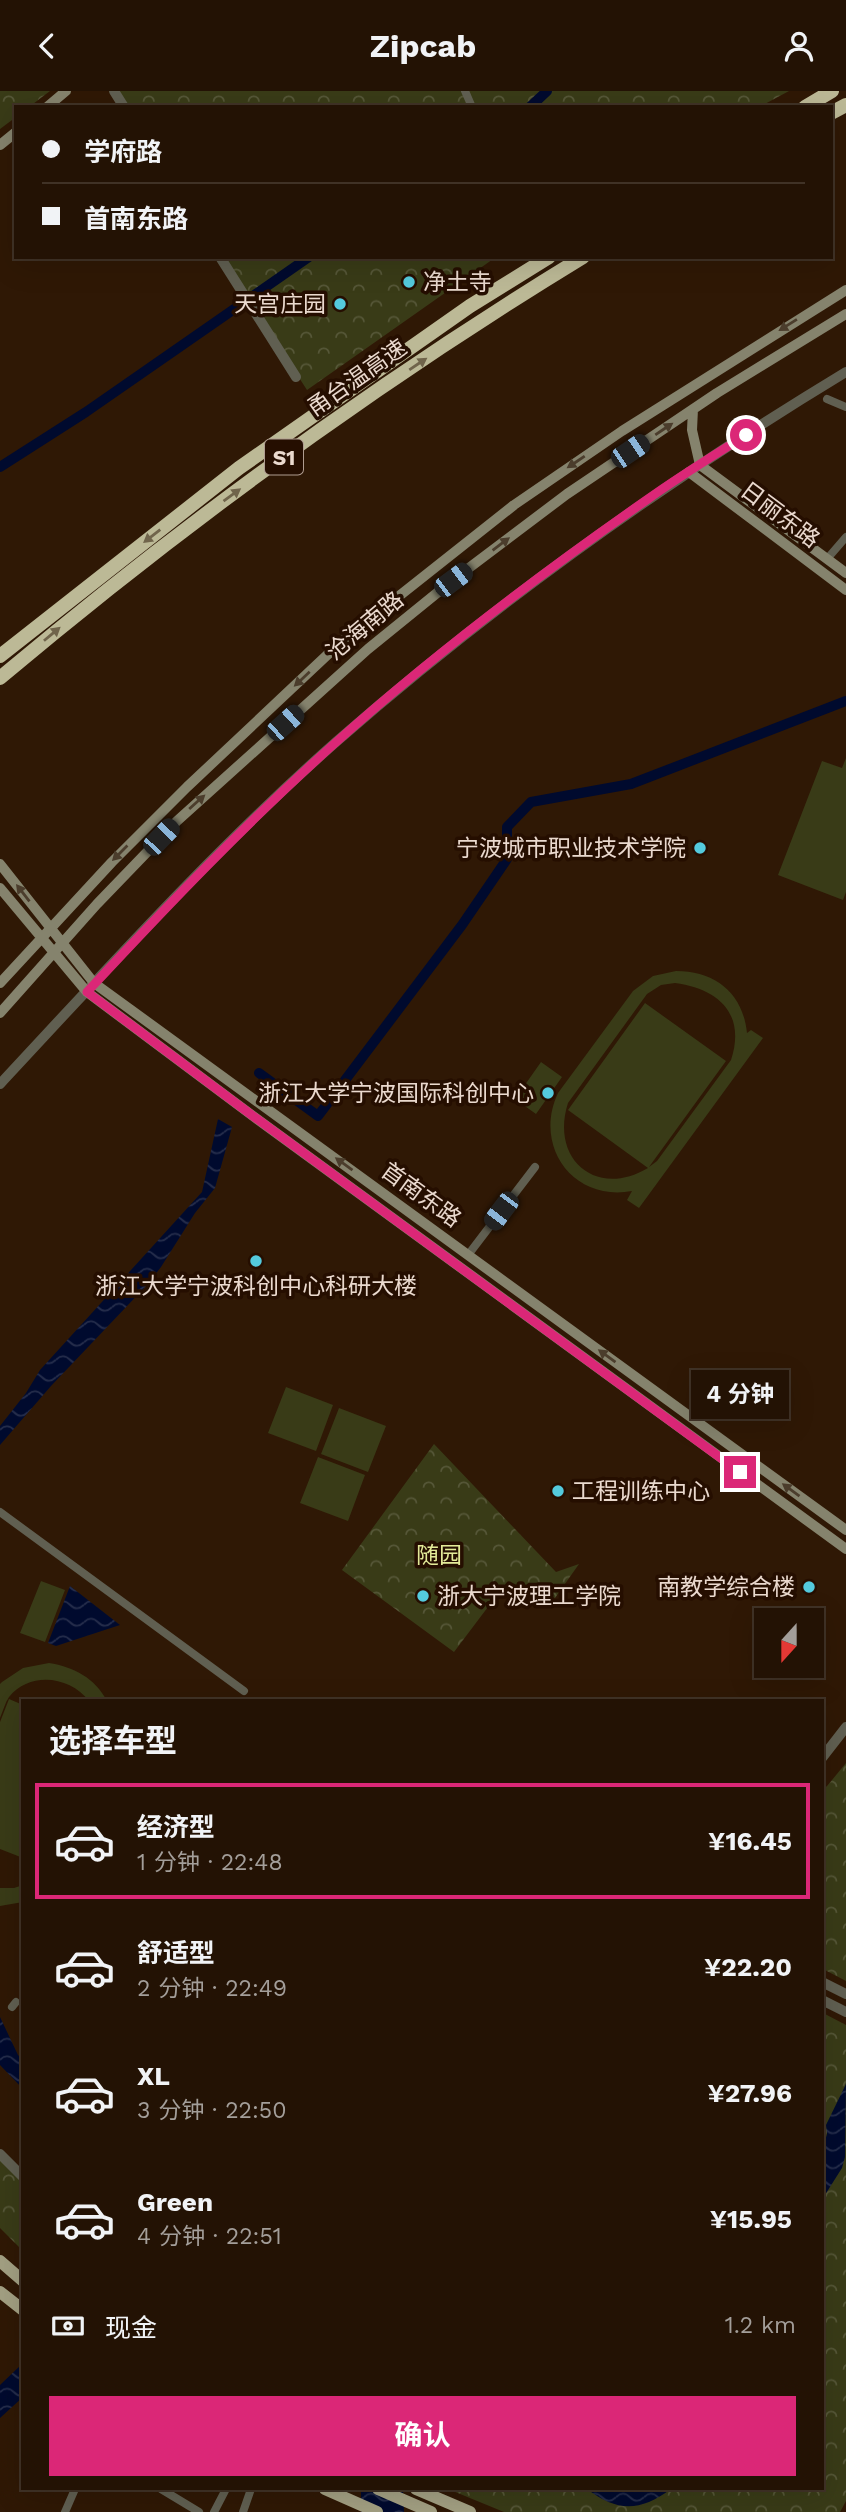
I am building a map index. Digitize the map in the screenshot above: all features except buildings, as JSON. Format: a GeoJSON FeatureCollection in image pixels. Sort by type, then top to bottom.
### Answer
{"type":"FeatureCollection","features":[{"type":"Feature","properties":{"kind":"highway"},"geometry":{"type":"LineString","coordinates":[[808,105],[832,91]]}},
{"type":"Feature","properties":{"kind":"highway","name":"甬台温高速"},"geometry":{"type":"LineString","coordinates":[[0,656],[239,468],[470,306],[546,259]]}},
{"type":"Feature","properties":{"kind":"highway","name":"甬台温高速"},"geometry":{"type":"LineString","coordinates":[[0,678],[72,617],[253,479],[387,384],[580,259]]}},
{"type":"Feature","properties":{"kind":"main road"},"geometry":{"type":"LineString","coordinates":[[49,105],[66,91]]}},
{"type":"Feature","properties":{"kind":"main road"},"geometry":{"type":"LineString","coordinates":[[0,145],[14,134]]}},
{"type":"Feature","properties":{"kind":"main road","name":"沧海南路"},"geometry":{"type":"LineString","coordinates":[[0,983],[112,862],[341,642],[514,505],[622,431],[846,290]]}},
{"type":"Feature","properties":{"kind":"main road","name":"沧海南路"},"geometry":{"type":"LineString","coordinates":[[0,1013],[177,821],[368,649],[453,580],[567,494],[693,409],[846,314]]}},
{"type":"Feature","properties":{"kind":"main road"},"geometry":{"type":"LineString","coordinates":[[693,409],[692,430],[700,465]]}},
{"type":"Feature","properties":{"kind":"main road","name":"日丽东路"},"geometry":{"type":"LineString","coordinates":[[700,465],[846,573]]}},
{"type":"Feature","properties":{"kind":"main road","name":"日丽东路"},"geometry":{"type":"LineString","coordinates":[[689,472],[846,590]]}},
{"type":"Feature","properties":{"kind":"main road","name":"首南东路"},"geometry":{"type":"LineString","coordinates":[[0,864],[62,943],[90,987],[468,1255],[846,1531]]}},
{"type":"Feature","properties":{"kind":"main road","name":"首南东路"},"geometry":{"type":"LineString","coordinates":[[0,888],[54,952],[90,987],[275,1133],[846,1549]]}},
{"type":"Feature","properties":{"kind":"main road"},"geometry":{"type":"LineString","coordinates":[[8,2269],[0,2290],[21,2308]]}},
{"type":"Feature","properties":{"kind":"main road"},"geometry":{"type":"LineString","coordinates":[[326,2490],[367,2509]]}},
{"type":"Feature","properties":{"kind":"main road"},"geometry":{"type":"LineString","coordinates":[[380,2490],[425,2509]]}},
{"type":"Feature","properties":{"kind":"main road"},"geometry":{"type":"LineString","coordinates":[[418,2490],[470,2512]]}},
{"type":"Feature","properties":{"kind":"street"},"geometry":{"type":"LineString","coordinates":[[221,259],[296,377]]}},
{"type":"Feature","properties":{"kind":"street"},"geometry":{"type":"LineString","coordinates":[[0,1084],[172,900],[335,744],[416,674],[516,594],[649,498],[768,419],[846,372]]}},
{"type":"Feature","properties":{"kind":"street"},"geometry":{"type":"LineString","coordinates":[[827,399],[846,407]]}},
{"type":"Feature","properties":{"kind":"street"},"geometry":{"type":"LineString","coordinates":[[827,559],[846,537]]}},
{"type":"Feature","properties":{"kind":"street"},"geometry":{"type":"LineString","coordinates":[[468,1255],[535,1167]]}},
{"type":"Feature","properties":{"kind":"street"},"geometry":{"type":"LineString","coordinates":[[0,1511],[244,1691]]}},
{"type":"Feature","properties":{"kind":"street"},"geometry":{"type":"LineString","coordinates":[[824,1755],[846,1727]]}},
{"type":"Feature","properties":{"kind":"street"},"geometry":{"type":"LineString","coordinates":[[824,1983],[846,1994]]}},
{"type":"Feature","properties":{"kind":"street"},"geometry":{"type":"LineString","coordinates":[[824,2001],[846,2012]]}},
{"type":"Feature","properties":{"kind":"street"},"geometry":{"type":"LineString","coordinates":[[0,2154],[21,2174]]}},
{"type":"Feature","properties":{"kind":"street"},"geometry":{"type":"LineString","coordinates":[[65,2512],[75,2490]]}},
{"type":"Feature","properties":{"kind":"street"},"geometry":{"type":"LineString","coordinates":[[163,2490],[199,2512]]}},
{"type":"Feature","properties":{"kind":"street"},"geometry":{"type":"LineString","coordinates":[[214,2512],[225,2490]]}},
{"type":"Feature","properties":{"kind":"street"},"geometry":{"type":"LineString","coordinates":[[243,2512],[251,2490]]}},
{"type":"Feature","properties":{"kind":"green space"},"geometry":{"type":"Polygon","coordinates":[[[0,91],[50,91],[32,105],[14,105],[14,118],[0,129],[0,91]]]}},
{"type":"Feature","properties":{"kind":"green space"},"geometry":{"type":"Polygon","coordinates":[[[114,91],[789,91],[763,105],[123,105],[114,91]]]}},
{"type":"Feature","properties":{"kind":"green space","name":"天宫庄园"},"geometry":{"type":"Polygon","coordinates":[[[222,259],[493,259],[307,390],[222,259]]]}},
{"type":"Feature","properties":{"kind":"green space"},"geometry":{"type":"Polygon","coordinates":[[[846,758],[846,892],[843,900],[778,875],[822,761],[842,768],[846,758]]]}},
{"type":"Feature","properties":{"kind":"green space"},"geometry":{"type":"Polygon","coordinates":[[[676,971],[703,975],[715,980],[725,987],[740,1006],[747,1033],[751,1030],[763,1038],[639,1208],[627,1200],[632,1191],[611,1192],[592,1188],[576,1179],[564,1166],[555,1150],[551,1132],[552,1113],[558,1093],[633,991],[653,976],[676,971]],[[675,983],[661,985],[647,994],[568,1103],[564,1123],[566,1141],[572,1156],[582,1168],[595,1176],[611,1179],[629,1176],[648,1168],[568,1110],[645,1003],[726,1061],[649,1167],[657,1161],[731,1060],[735,1029],[731,1017],[716,998],[691,986],[675,983]]]}},
{"type":"Feature","properties":{"kind":"green space"},"geometry":{"type":"Polygon","coordinates":[[[541,1062],[562,1077],[536,1114],[515,1099],[541,1062]]]}},
{"type":"Feature","properties":{"kind":"green space"},"geometry":{"type":"Polygon","coordinates":[[[286,1387],[333,1405],[316,1451],[268,1433],[286,1387]]]}},
{"type":"Feature","properties":{"kind":"green space"},"geometry":{"type":"Polygon","coordinates":[[[339,1408],[386,1426],[368,1472],[321,1454],[339,1408]]]}},
{"type":"Feature","properties":{"kind":"green space","name":"随园"},"geometry":{"type":"Polygon","coordinates":[[[434,1444],[556,1572],[579,1564],[555,1598],[514,1584],[509,1593],[500,1591],[454,1652],[342,1570],[434,1444]]]}},
{"type":"Feature","properties":{"kind":"green space"},"geometry":{"type":"Polygon","coordinates":[[[318,1457],[365,1475],[348,1521],[300,1503],[318,1457]]]}},
{"type":"Feature","properties":{"kind":"green space"},"geometry":{"type":"Polygon","coordinates":[[[41,1581],[65,1590],[45,1642],[20,1633],[41,1581]]]}},
{"type":"Feature","properties":{"kind":"green space"},"geometry":{"type":"Polygon","coordinates":[[[49,1663],[67,1667],[90,1680],[106,1699],[87,1699],[71,1686],[61,1682],[39,1680],[28,1683],[9,1697],[0,1718],[0,1684],[23,1668],[49,1663]]]}},
{"type":"Feature","properties":{"kind":"green space"},"geometry":{"type":"Polygon","coordinates":[[[9,1699],[21,1704],[21,1857],[0,1849],[0,1722],[9,1699]]]}},
{"type":"Feature","properties":{"kind":"green space"},"geometry":{"type":"Polygon","coordinates":[[[846,1763],[846,1981],[824,1970],[824,1790],[846,1763]]]}},
{"type":"Feature","properties":{"kind":"green space"},"geometry":{"type":"Polygon","coordinates":[[[21,1886],[21,1902],[0,1906],[0,1888],[21,1886]]]}},
{"type":"Feature","properties":{"kind":"green space"},"geometry":{"type":"Polygon","coordinates":[[[824,2014],[846,2025],[846,2501],[840,2512],[504,2512],[450,2490],[824,2490],[824,2014]]]}},
{"type":"Feature","properties":{"kind":"green space"},"geometry":{"type":"Polygon","coordinates":[[[0,2156],[21,2177],[21,2249],[0,2228],[0,2156]]]}},
{"type":"Feature","properties":{"kind":"water"},"geometry":{"type":"Polygon","coordinates":[[[218,1119],[232,1127],[215,1188],[147,1285],[51,1386],[0,1445],[0,1426],[40,1370],[202,1192],[218,1119]]]}},
{"type":"Feature","properties":{"kind":"water"},"geometry":{"type":"Polygon","coordinates":[[[70,1586],[120,1625],[56,1646],[48,1643],[70,1586]]]}},
{"type":"Feature","properties":{"kind":"water"},"geometry":{"type":"Polygon","coordinates":[[[0,2017],[21,2058],[21,2087],[0,2065],[0,2017]]]}},
{"type":"Feature","properties":{"kind":"water"},"geometry":{"type":"Polygon","coordinates":[[[846,2084],[845,2157],[842,2168],[824,2196],[824,2144],[826,2125],[846,2084]]]}},
{"type":"Feature","properties":{"kind":"water"},"geometry":{"type":"Polygon","coordinates":[[[21,2365],[21,2399],[0,2418],[0,2385],[21,2365]]]}},
{"type":"Feature","properties":{"kind":"water"},"geometry":{"type":"Polygon","coordinates":[[[361,2490],[403,2490],[404,2512],[361,2512],[361,2490]]]}},
{"type":"Feature","properties":{"kind":"water"},"geometry":{"type":"Polygon","coordinates":[[[588,2490],[670,2490],[649,2502],[629,2506],[598,2497],[588,2490]]]}},
{"type":"Feature","properties":{"kind":"waterway"},"geometry":{"type":"LineString","coordinates":[[532,105],[547,91]]}},
{"type":"Feature","properties":{"kind":"waterway"},"geometry":{"type":"LineString","coordinates":[[0,467],[86,412],[306,259]]}},
{"type":"Feature","properties":{"kind":"waterway"},"geometry":{"type":"LineString","coordinates":[[259,1073],[318,1116],[462,925],[507,859],[507,827],[531,802],[631,784],[846,701]]}},
{"type":"Feature","properties":{"kind":"place","name":"净土寺"},"geometry":{"type":"Point","coordinates":[409,282]}},
{"type":"Feature","properties":{"kind":"place","name":"天宫庄园"},"geometry":{"type":"Point","coordinates":[340,304]}},
{"type":"Feature","properties":{"kind":"place","name":"宁波城市职业技术学院"},"geometry":{"type":"Point","coordinates":[700,848]}},
{"type":"Feature","properties":{"kind":"place","name":"浙江大学宁波国际科创中心"},"geometry":{"type":"Point","coordinates":[548,1093]}},
{"type":"Feature","properties":{"kind":"place","name":"浙江大学宁波科创中心科研大楼"},"geometry":{"type":"Point","coordinates":[256,1261]}},
{"type":"Feature","properties":{"kind":"place","name":"工程训练中心"},"geometry":{"type":"Point","coordinates":[558,1491]}},
{"type":"Feature","properties":{"kind":"place","name":"南教学综合楼"},"geometry":{"type":"Point","coordinates":[809,1587]}},
{"type":"Feature","properties":{"kind":"place","name":"浙大宁波理工学院"},"geometry":{"type":"Point","coordinates":[423,1596]}},
{"type":"Feature","properties":{"kind":"route"},"geometry":{"type":"LineString","coordinates":[[740,1472],[87,992],[172,900],[258,815],[416,674],[516,594],[649,498],[746,435]]}}]}
